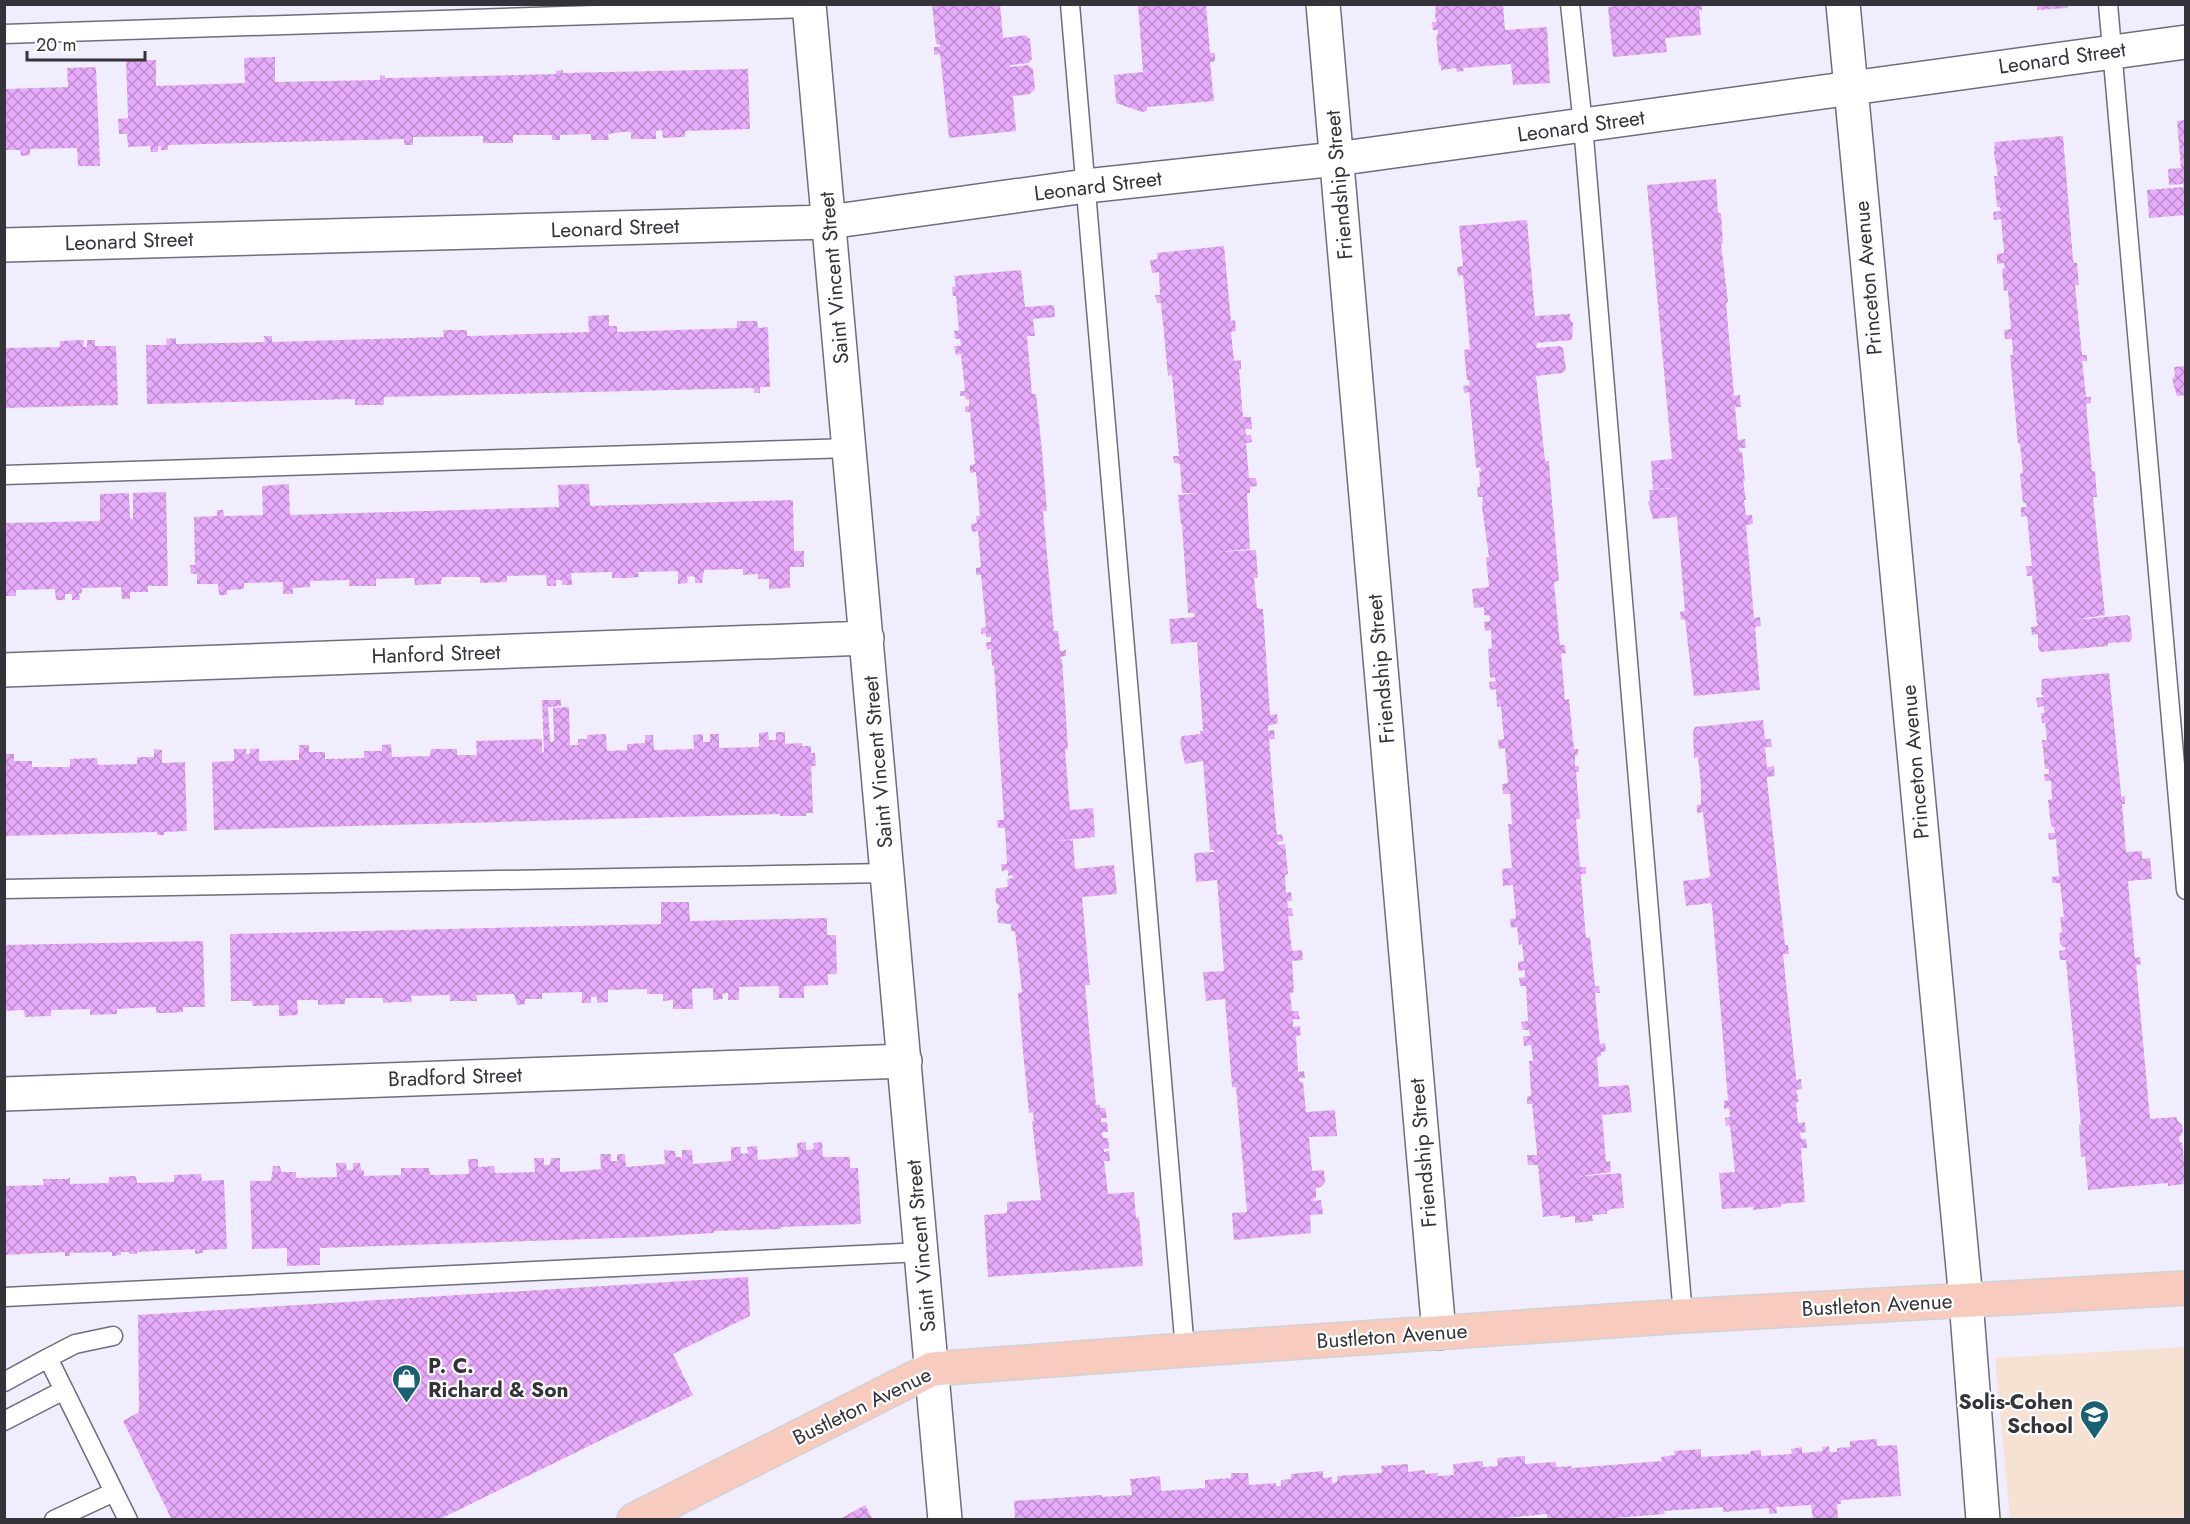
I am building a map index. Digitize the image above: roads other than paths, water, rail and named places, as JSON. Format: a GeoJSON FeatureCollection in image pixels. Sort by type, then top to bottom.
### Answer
{"type":"FeatureCollection","features":[{"type":"Feature","properties":{"kind":"main road","name":"Bustleton Avenue"},"geometry":{"type":"LineString","coordinates":[[634,1520],[932,1369],[1683,1316],[2186,1288]]}},
{"type":"Feature","properties":{"kind":"street","name":"Friendship Street"},"geometry":{"type":"LineString","coordinates":[[1323,4],[1439,1334]]}},
{"type":"Feature","properties":{"kind":"street","name":"Princeton Avenue"},"geometry":{"type":"LineString","coordinates":[[1843,4],[1966,1300],[1983,1520]]}},
{"type":"Feature","properties":{"kind":"street","name":"Saint Vincent Street"},"geometry":{"type":"LineString","coordinates":[[809,6],[945,1520]]}},
{"type":"Feature","properties":{"kind":"street","name":"Leonard Street"},"geometry":{"type":"LineString","coordinates":[[4,245],[829,222],[1086,186],[1336,159],[2186,42]]}},
{"type":"Feature","properties":{"kind":"street","name":"Hanford Street"},"geometry":{"type":"LineString","coordinates":[[4,670],[867,638]]}},
{"type":"Feature","properties":{"kind":"street","name":"Bradford Street"},"geometry":{"type":"LineString","coordinates":[[4,1094],[905,1061]]}},
{"type":"Feature","properties":{"kind":"lane"},"geometry":{"type":"LineString","coordinates":[[1070,4],[1185,1350]]}},
{"type":"Feature","properties":{"kind":"lane"},"geometry":{"type":"LineString","coordinates":[[1570,4],[1583,125],[1683,1316]]}},
{"type":"Feature","properties":{"kind":"lane"},"geometry":{"type":"LineString","coordinates":[[2108,4],[2186,890]]}},
{"type":"Feature","properties":{"kind":"lane"},"geometry":{"type":"LineString","coordinates":[[4,34],[809,6]]}},
{"type":"Feature","properties":{"kind":"lane"},"geometry":{"type":"LineString","coordinates":[[4,475],[850,448]]}},
{"type":"Feature","properties":{"kind":"lane"},"geometry":{"type":"LineString","coordinates":[[4,889],[888,873]]}},
{"type":"Feature","properties":{"kind":"lane"},"geometry":{"type":"LineString","coordinates":[[4,1297],[922,1252]]}},
{"type":"Feature","properties":{"kind":"lane"},"geometry":{"type":"LineString","coordinates":[[4,1382],[75,1344],[113,1336]]}},
{"type":"Feature","properties":{"kind":"lane"},"geometry":{"type":"LineString","coordinates":[[48,1359],[128,1520]]}},
{"type":"Feature","properties":{"kind":"lane"},"geometry":{"type":"LineString","coordinates":[[4,1421],[64,1390]]}},
{"type":"Feature","properties":{"kind":"lane"},"geometry":{"type":"LineString","coordinates":[[54,1520],[114,1492]]}},
{"type":"Feature","properties":{"kind":"place","name":"P. C. Richard & Son"},"geometry":{"type":"Point","coordinates":[407,1404]}},
{"type":"Feature","properties":{"kind":"place","name":"Solis-Cohen School"},"geometry":{"type":"Point","coordinates":[2094,1440]}}]}
